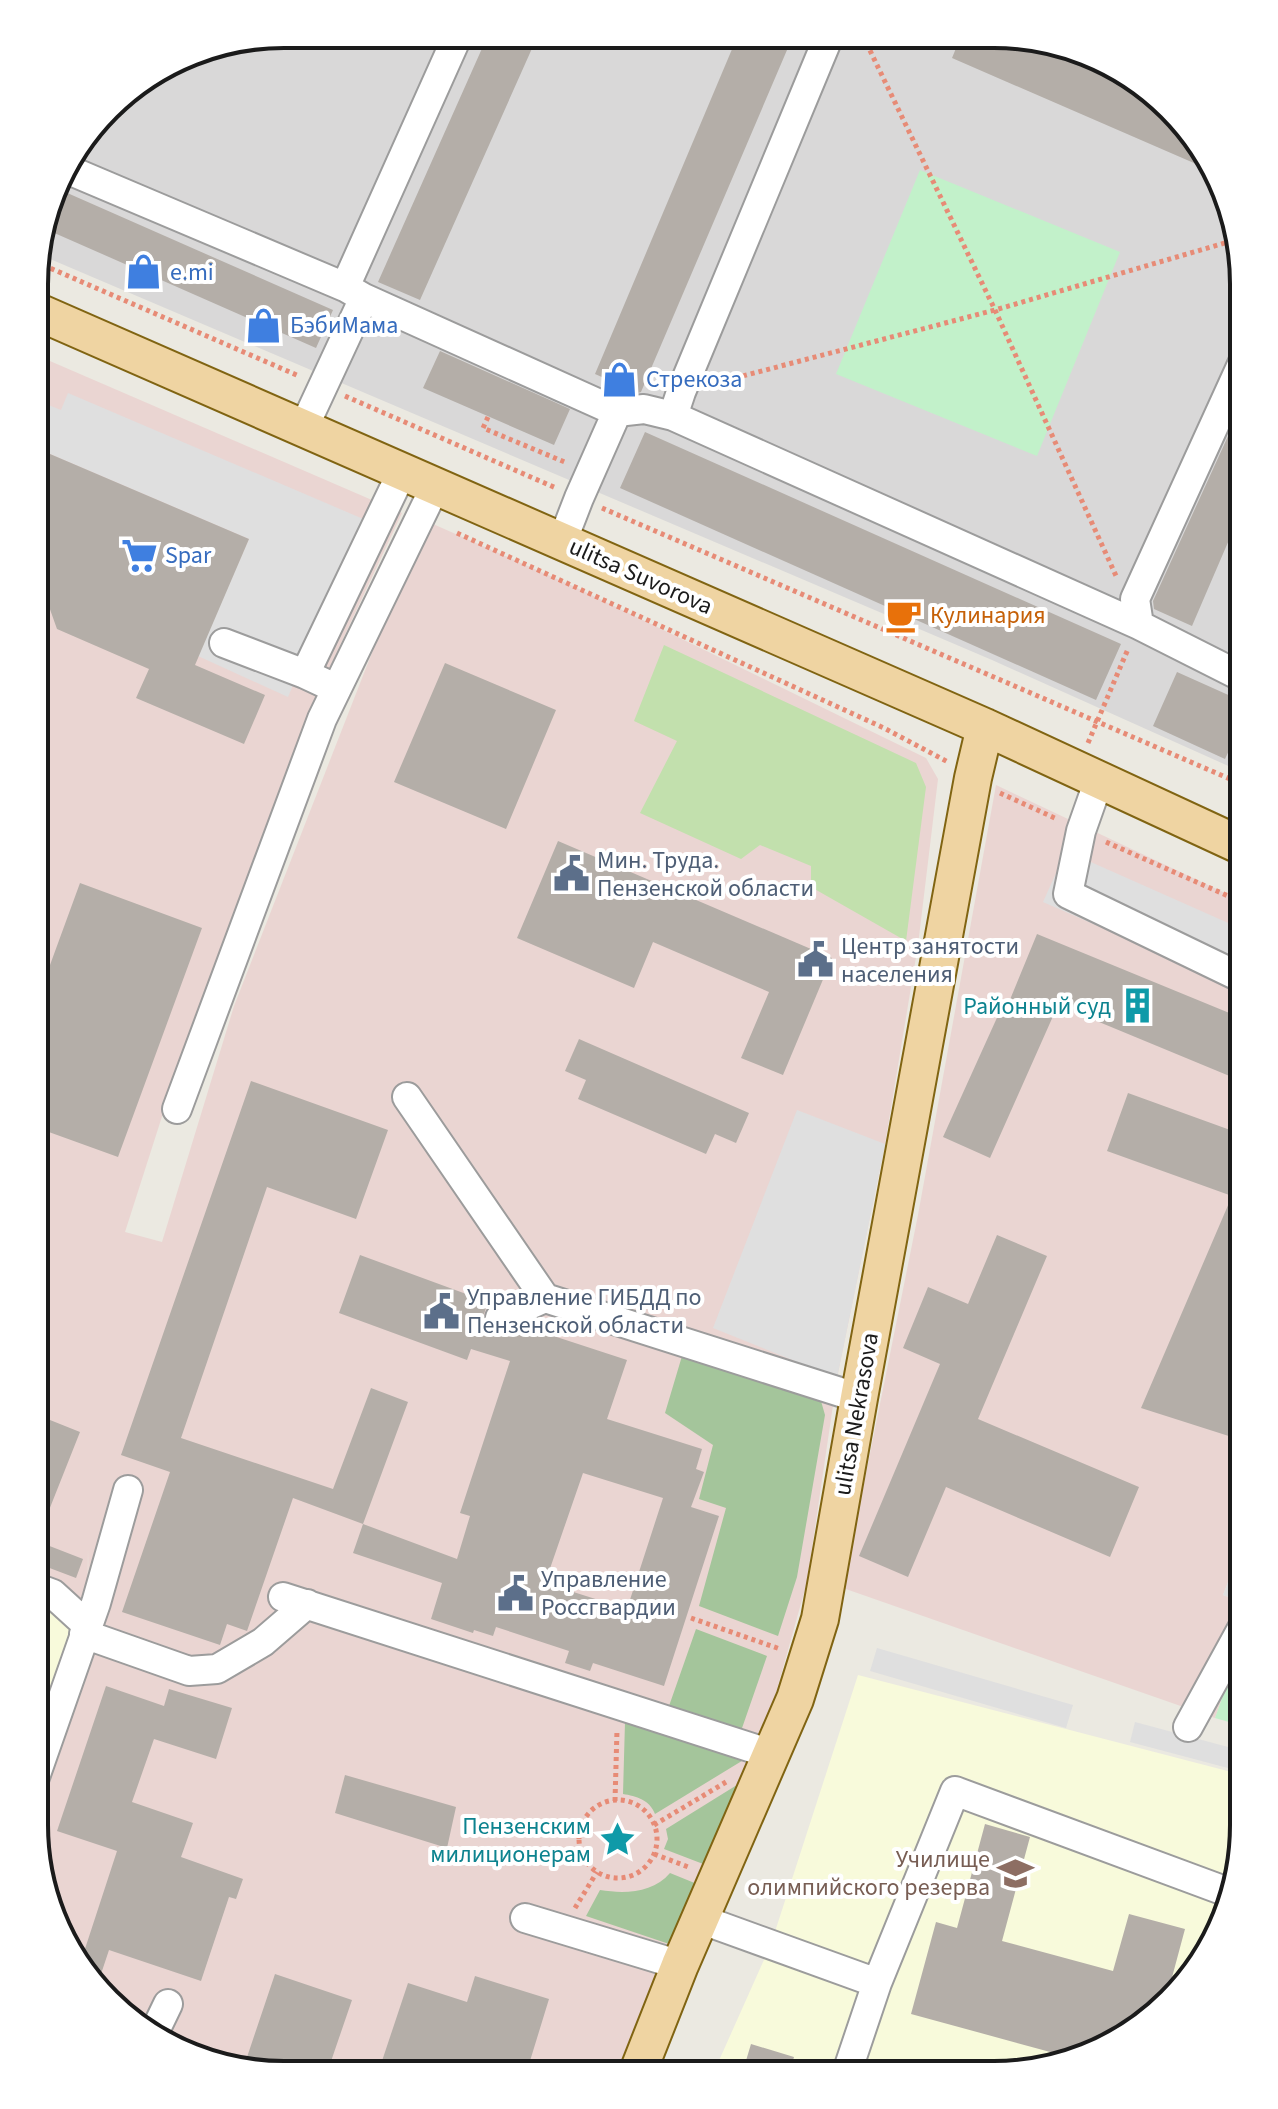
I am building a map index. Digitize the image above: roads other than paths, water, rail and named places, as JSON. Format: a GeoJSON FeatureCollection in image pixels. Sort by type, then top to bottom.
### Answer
{"type":"FeatureCollection","features":[{"type":"Feature","properties":{"kind":"main road","name":"ulitsa Suvorova"},"geometry":{"type":"LineString","coordinates":[[48,316],[402,472],[427,501],[562,542],[1230,834]]}},
{"type":"Feature","properties":{"kind":"main road","name":"ulitsa Nekrasova"},"geometry":{"type":"LineString","coordinates":[[642,2061],[680,1965],[795,1699],[820,1619],[973,778],[985,727]]}},
{"type":"Feature","properties":{"kind":"lane"},"geometry":{"type":"LineString","coordinates":[[303,429],[453,48]]}},
{"type":"Feature","properties":{"kind":"lane"},"geometry":{"type":"LineString","coordinates":[[677,404],[824,48]]}},
{"type":"Feature","properties":{"kind":"lane"},"geometry":{"type":"LineString","coordinates":[[76,173],[355,292],[617,412],[677,404],[1230,671]]}},
{"type":"Feature","properties":{"kind":"lane"},"geometry":{"type":"LineString","coordinates":[[1139,625],[1135,599],[1230,391]]}},
{"type":"Feature","properties":{"kind":"lane"},"geometry":{"type":"LineString","coordinates":[[562,542],[617,412]]}},
{"type":"Feature","properties":{"kind":"lane"},"geometry":{"type":"LineString","coordinates":[[305,674],[402,472]]}},
{"type":"Feature","properties":{"kind":"lane"},"geometry":{"type":"LineString","coordinates":[[177,1109],[322,719],[427,501]]}},
{"type":"Feature","properties":{"kind":"lane"},"geometry":{"type":"LineString","coordinates":[[224,643],[335,688]]}},
{"type":"Feature","properties":{"kind":"lane"},"geometry":{"type":"LineString","coordinates":[[1088,774],[1081,831],[1068,894],[1230,972]]}},
{"type":"Feature","properties":{"kind":"lane"},"geometry":{"type":"LineString","coordinates":[[407,1097],[545,1298],[859,1398]]}},
{"type":"Feature","properties":{"kind":"lane"},"geometry":{"type":"LineString","coordinates":[[500,1318],[545,1298]]}},
{"type":"Feature","properties":{"kind":"lane"},"geometry":{"type":"LineString","coordinates":[[48,1739],[96,1603],[128,1490]]}},
{"type":"Feature","properties":{"kind":"lane"},"geometry":{"type":"LineString","coordinates":[[48,1592],[85,1630],[189,1671],[217,1669],[263,1642],[295,1600],[771,1754]]}},
{"type":"Feature","properties":{"kind":"lane"},"geometry":{"type":"LineString","coordinates":[[1188,1727],[1229,1652]]}},
{"type":"Feature","properties":{"kind":"lane"},"geometry":{"type":"LineString","coordinates":[[851,2061],[877,1983],[955,1791],[1220,1889]]}},
{"type":"Feature","properties":{"kind":"lane"},"geometry":{"type":"LineString","coordinates":[[525,1918],[680,1965]]}},
{"type":"Feature","properties":{"kind":"lane"},"geometry":{"type":"LineString","coordinates":[[700,1919],[877,1983]]}},
{"type":"Feature","properties":{"kind":"lane"},"geometry":{"type":"LineString","coordinates":[[158,2024],[168,2004]]}},
{"type":"Feature","properties":{"kind":"place","name":"e.mi"},"geometry":{"type":"Point","coordinates":[144,272]}},
{"type":"Feature","properties":{"kind":"place","name":"БэбиМама"},"geometry":{"type":"Point","coordinates":[264,325]}},
{"type":"Feature","properties":{"kind":"place","name":"Стрекоза"},"geometry":{"type":"Point","coordinates":[620,379]}},
{"type":"Feature","properties":{"kind":"place","name":"Spar"},"geometry":{"type":"Point","coordinates":[139,555]}},
{"type":"Feature","properties":{"kind":"place","name":"Кулинария"},"geometry":{"type":"Point","coordinates":[904,615]}},
{"type":"Feature","properties":{"kind":"place","name":"Мин. Труда. Пензенской области"},"geometry":{"type":"Point","coordinates":[571,874]}},
{"type":"Feature","properties":{"kind":"place","name":"Центр занятости населения"},"geometry":{"type":"Point","coordinates":[815,960]}},
{"type":"Feature","properties":{"kind":"place","name":"Районный суд"},"geometry":{"type":"Point","coordinates":[1137,1006]}},
{"type":"Feature","properties":{"kind":"place","name":"Управление ГИБДД по Пензенской области"},"geometry":{"type":"Point","coordinates":[441,1311]}},
{"type":"Feature","properties":{"kind":"place","name":"Управление Россгвардии"},"geometry":{"type":"Point","coordinates":[515,1593]}},
{"type":"Feature","properties":{"kind":"place","name":"Пензенским милиционерам"},"geometry":{"type":"Point","coordinates":[617,1840]}},
{"type":"Feature","properties":{"kind":"place","name":"Училище олимпийского резерва"},"geometry":{"type":"Point","coordinates":[1016,1873]}}]}
